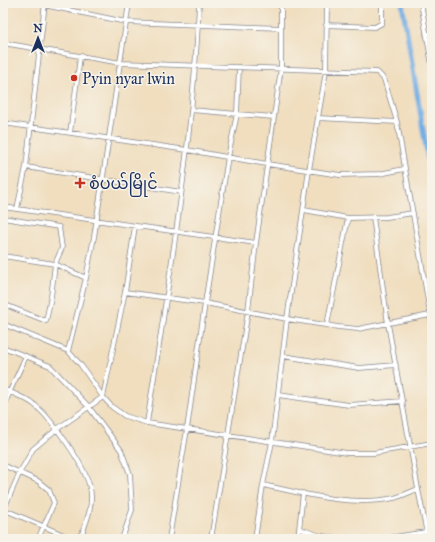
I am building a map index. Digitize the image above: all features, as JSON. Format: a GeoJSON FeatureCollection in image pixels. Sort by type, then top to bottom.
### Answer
{"type":"FeatureCollection","features":[{"type":"Feature","properties":{"kind":"street"},"geometry":{"type":"LineString","coordinates":[[68,351],[86,278],[103,180],[129,3]]}},
{"type":"Feature","properties":{"kind":"street"},"geometry":{"type":"LineString","coordinates":[[147,423],[187,150],[196,66],[199,3]]}},
{"type":"Feature","properties":{"kind":"street"},"geometry":{"type":"LineString","coordinates":[[211,539],[248,311],[256,243],[281,68],[281,3]]}},
{"type":"Feature","properties":{"kind":"street"},"geometry":{"type":"LineString","coordinates":[[254,539],[272,442],[287,319],[309,170],[326,71],[327,3]]}},
{"type":"Feature","properties":{"kind":"street"},"geometry":{"type":"LineString","coordinates":[[326,26],[379,26],[382,23],[382,3]]}},
{"type":"Feature","properties":{"kind":"street"},"geometry":{"type":"LineString","coordinates":[[421,3],[432,65]]}},
{"type":"Feature","properties":{"kind":"street"},"geometry":{"type":"LineString","coordinates":[[18,209],[26,166],[44,4],[126,22],[281,28]]}},
{"type":"Feature","properties":{"kind":"street"},"geometry":{"type":"LineString","coordinates":[[426,34],[432,34]]}},
{"type":"Feature","properties":{"kind":"street"},"geometry":{"type":"LineString","coordinates":[[3,43],[121,63],[377,72],[384,79],[397,122],[432,324]]}},
{"type":"Feature","properties":{"kind":"street"},"geometry":{"type":"LineString","coordinates":[[70,133],[80,57]]}},
{"type":"Feature","properties":{"kind":"street"},"geometry":{"type":"LineString","coordinates":[[169,539],[188,429],[205,303],[228,157],[237,114],[240,67]]}},
{"type":"Feature","properties":{"kind":"street"},"geometry":{"type":"LineString","coordinates":[[191,110],[274,117]]}},
{"type":"Feature","properties":{"kind":"street"},"geometry":{"type":"LineString","coordinates":[[318,118],[397,122]]}},
{"type":"Feature","properties":{"kind":"street"},"geometry":{"type":"LineString","coordinates":[[3,123],[187,150],[340,175],[379,174],[404,169]]}},
{"type":"Feature","properties":{"kind":"street"},"geometry":{"type":"LineString","coordinates":[[26,166],[181,192]]}},
{"type":"Feature","properties":{"kind":"street"},"geometry":{"type":"LineString","coordinates":[[3,207],[256,243]]}},
{"type":"Feature","properties":{"kind":"street"},"geometry":{"type":"LineString","coordinates":[[304,210],[348,218],[413,213]]}},
{"type":"Feature","properties":{"kind":"street"},"geometry":{"type":"LineString","coordinates":[[373,217],[388,324],[418,489],[430,532],[428,539]]}},
{"type":"Feature","properties":{"kind":"street"},"geometry":{"type":"LineString","coordinates":[[3,218],[59,227],[62,248],[55,264],[46,321],[3,304]]}},
{"type":"Feature","properties":{"kind":"street"},"geometry":{"type":"LineString","coordinates":[[327,325],[348,218]]}},
{"type":"Feature","properties":{"kind":"street"},"geometry":{"type":"LineString","coordinates":[[73,539],[3,510],[20,472],[33,449],[57,429],[103,397],[125,292],[135,226]]}},
{"type":"Feature","properties":{"kind":"street"},"geometry":{"type":"LineString","coordinates":[[3,256],[55,264],[86,278]]}},
{"type":"Feature","properties":{"kind":"street"},"geometry":{"type":"LineString","coordinates":[[125,292],[205,303],[287,319],[358,329],[430,315]]}},
{"type":"Feature","properties":{"kind":"street"},"geometry":{"type":"LineString","coordinates":[[3,324],[68,351],[80,364],[103,397],[112,407],[125,416],[147,423],[360,454],[432,443]]}},
{"type":"Feature","properties":{"kind":"street"},"geometry":{"type":"LineString","coordinates":[[3,347],[50,366],[88,406],[121,450],[130,474],[132,510],[122,539]]}},
{"type":"Feature","properties":{"kind":"street"},"geometry":{"type":"LineString","coordinates":[[3,409],[26,356]]}},
{"type":"Feature","properties":{"kind":"street"},"geometry":{"type":"LineString","coordinates":[[282,356],[359,368],[396,364]]}},
{"type":"Feature","properties":{"kind":"street"},"geometry":{"type":"LineString","coordinates":[[3,389],[10,391],[35,405],[57,429],[80,464],[90,488],[90,512],[80,539]]}},
{"type":"Feature","properties":{"kind":"street"},"geometry":{"type":"LineString","coordinates":[[278,396],[349,405],[402,401]]}},
{"type":"Feature","properties":{"kind":"street"},"geometry":{"type":"LineString","coordinates":[[3,465],[38,481],[49,490],[54,503],[38,539]]}},
{"type":"Feature","properties":{"kind":"street"},"geometry":{"type":"LineString","coordinates":[[263,485],[328,498],[360,501],[394,498],[418,489]]}},
{"type":"Feature","properties":{"kind":"street"},"geometry":{"type":"LineString","coordinates":[[298,539],[303,493]]}},
{"type":"Feature","properties":{"kind":"street"},"geometry":{"type":"LineString","coordinates":[[300,529],[321,536],[343,539]]}},
{"type":"Feature","properties":{"kind":"street"},"geometry":{"type":"LineString","coordinates":[[382,539],[430,532]]}},
{"type":"Feature","properties":{"kind":"waterway"},"geometry":{"type":"LineString","coordinates":[[402,3],[432,183]]}},
{"type":"Feature","properties":{"kind":"place","name":"Pyin nyar lwin"},"geometry":{"type":"Point","coordinates":[74,78]}},
{"type":"Feature","properties":{"kind":"place","name":"စံပယ်မြိုင်"},"geometry":{"type":"Point","coordinates":[80,183]}}]}
